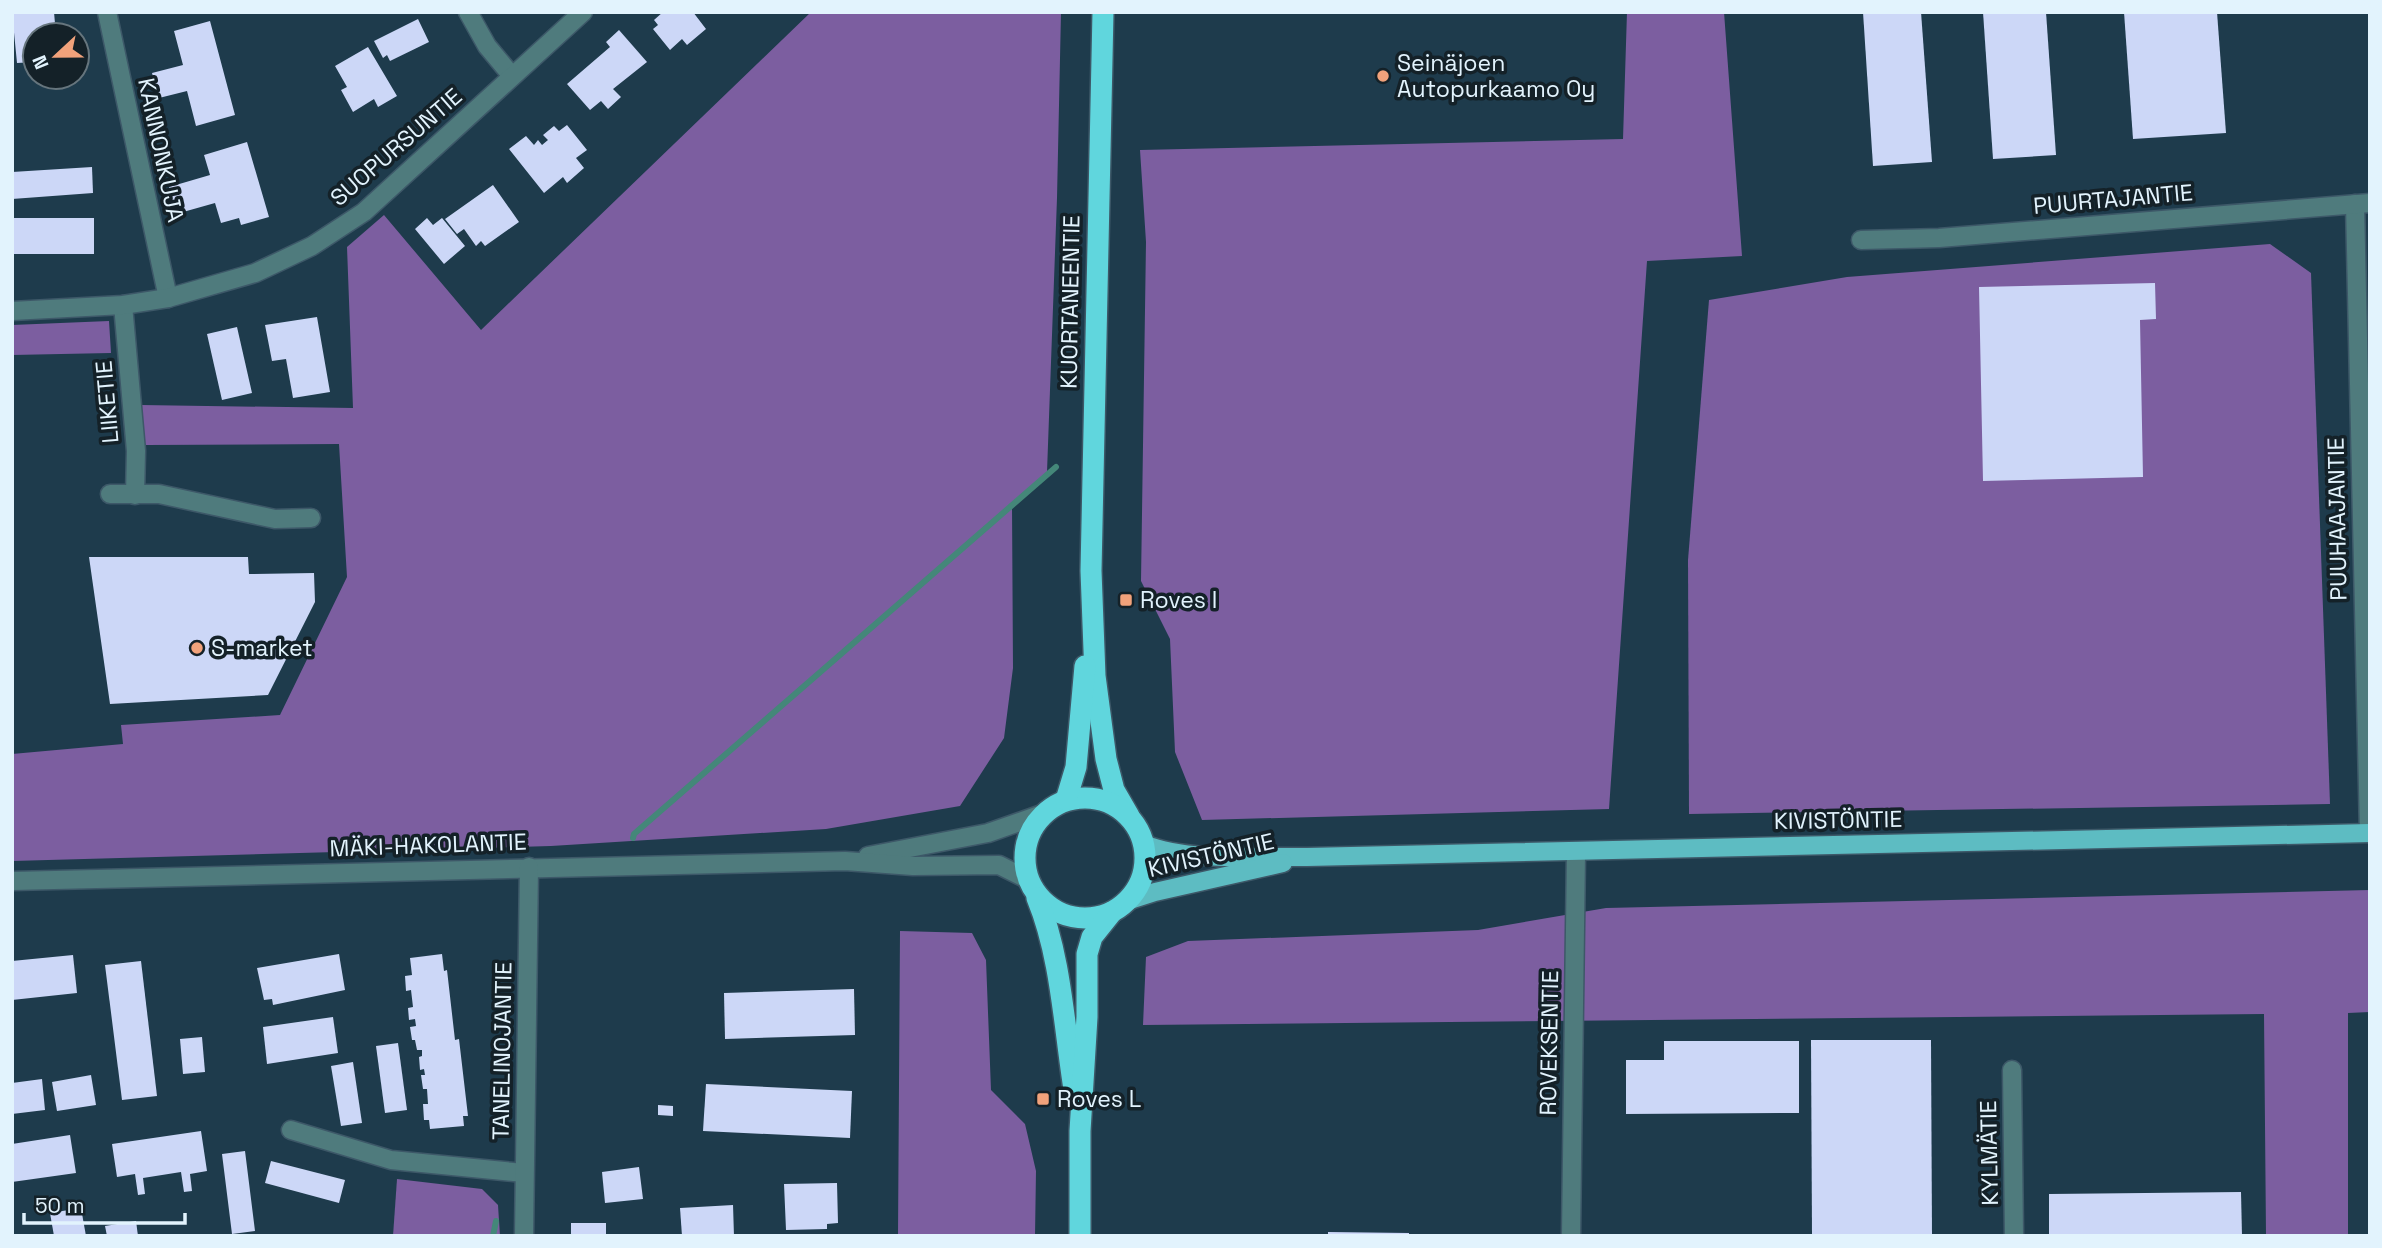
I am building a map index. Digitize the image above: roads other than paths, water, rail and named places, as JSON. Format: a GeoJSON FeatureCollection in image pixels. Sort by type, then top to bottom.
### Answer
{"type":"FeatureCollection","features":[{"type":"Feature","properties":{"kind":"highway","name":"KUORTANEENTIE"},"geometry":{"type":"LineString","coordinates":[[1102,12],[1091,524],[1092,594],[1095,676],[1106,759],[1114,790],[1129,816]]}},
{"type":"Feature","properties":{"kind":"highway","name":"KUORTANEENTIE"},"geometry":{"type":"LineString","coordinates":[[1066,800],[1076,767],[1092,594]]}},
{"type":"Feature","properties":{"kind":"highway"},"geometry":{"type":"LineString","coordinates":[[1080,1131],[1055,953],[1048,924],[1025,866],[1025,851],[1028,837],[1045,813],[1066,800],[1083,797],[1100,799],[1129,816],[1144,844],[1145,859],[1137,889],[1092,937],[1087,954],[1087,1017],[1080,1131],[1080,1236]]}},
{"type":"Feature","properties":{"kind":"highway"},"geometry":{"type":"LineString","coordinates":[[1032,886],[1047,905],[1062,914],[1078,918],[1095,918],[1120,906]]}},
{"type":"Feature","properties":{"kind":"main road","name":"KIVISTÖNTIE"},"geometry":{"type":"LineString","coordinates":[[1144,844],[1185,855],[1307,857],[2369,833]]}},
{"type":"Feature","properties":{"kind":"main road","name":"KIVISTÖNTIE"},"geometry":{"type":"LineString","coordinates":[[1120,906],[1155,892],[1307,857]]}},
{"type":"Feature","properties":{"kind":"street","name":"KANNONKUJA"},"geometry":{"type":"LineString","coordinates":[[107,12],[168,298]]}},
{"type":"Feature","properties":{"kind":"street"},"geometry":{"type":"LineString","coordinates":[[468,12],[487,46],[512,76]]}},
{"type":"Feature","properties":{"kind":"street","name":"SUOPURSUNTIE"},"geometry":{"type":"LineString","coordinates":[[12,311],[123,305],[168,298],[256,273],[322,239],[364,212],[583,12]]}},
{"type":"Feature","properties":{"kind":"street","name":"PUURTAJANTIE"},"geometry":{"type":"LineString","coordinates":[[1861,240],[1939,238],[2362,203]]}},
{"type":"Feature","properties":{"kind":"street","name":"PUUHAAJANTIE"},"geometry":{"type":"LineString","coordinates":[[2362,203],[2369,833]]}},
{"type":"Feature","properties":{"kind":"street","name":"LIIKETIE"},"geometry":{"type":"LineString","coordinates":[[123,305],[136,451],[135,495]]}},
{"type":"Feature","properties":{"kind":"street"},"geometry":{"type":"LineString","coordinates":[[110,494],[159,494],[275,519],[311,518]]}},
{"type":"Feature","properties":{"kind":"street","name":"MÄKI-HAKOLANTIE"},"geometry":{"type":"LineString","coordinates":[[845,861],[988,834],[1045,813]]}},
{"type":"Feature","properties":{"kind":"street","name":"ROVEKSENTIE"},"geometry":{"type":"LineString","coordinates":[[1571,1236],[1576,852]]}},
{"type":"Feature","properties":{"kind":"street","name":"MÄKI-HAKOLANTIE"},"geometry":{"type":"LineString","coordinates":[[12,881],[845,861],[913,866],[999,865],[1017,872],[1032,886]]}},
{"type":"Feature","properties":{"kind":"street","name":"TANELINOJANTIE"},"geometry":{"type":"LineString","coordinates":[[524,1236],[529,867]]}},
{"type":"Feature","properties":{"kind":"street","name":"KYLMÄTIE"},"geometry":{"type":"LineString","coordinates":[[2012,1070],[2014,1236]]}},
{"type":"Feature","properties":{"kind":"street"},"geometry":{"type":"LineString","coordinates":[[291,1130],[391,1160],[524,1173]]}},
{"type":"Feature","properties":{"kind":"waterway"},"geometry":{"type":"LineString","coordinates":[[633,838],[634,834],[1056,467]]}},
{"type":"Feature","properties":{"kind":"waterway"},"geometry":{"type":"LineString","coordinates":[[493,1236],[496,1221]]}},
{"type":"Feature","properties":{"kind":"place","name":"Seinäjoen Autopurkaamo Oy"},"geometry":{"type":"Point","coordinates":[1383,76]}},
{"type":"Feature","properties":{"kind":"place","name":"Roves I"},"geometry":{"type":"Point","coordinates":[1126,600]}},
{"type":"Feature","properties":{"kind":"place","name":"S-market"},"geometry":{"type":"Point","coordinates":[197,648]}},
{"type":"Feature","properties":{"kind":"place","name":"Roves L"},"geometry":{"type":"Point","coordinates":[1043,1099]}}]}
